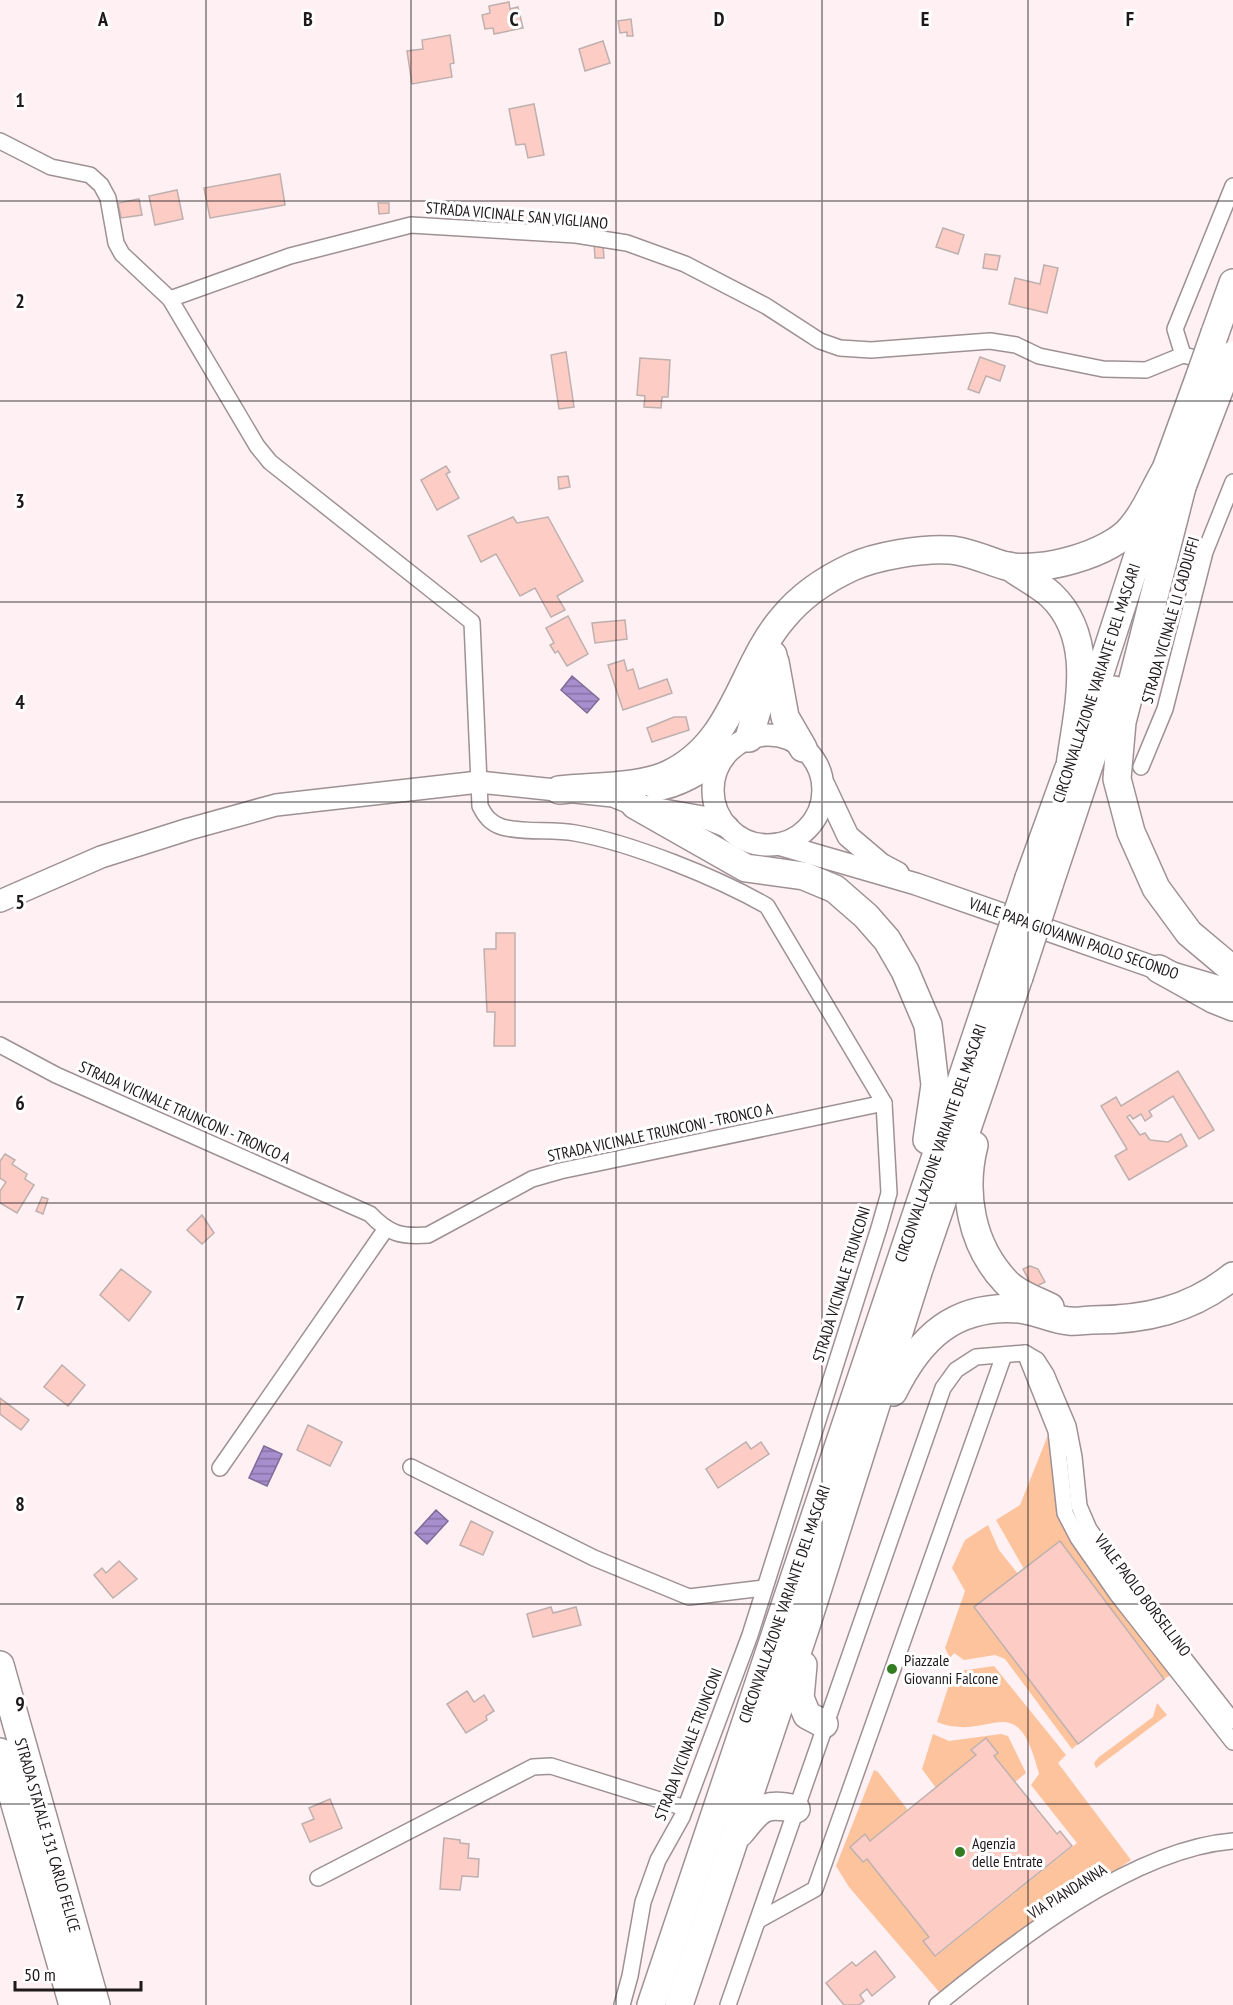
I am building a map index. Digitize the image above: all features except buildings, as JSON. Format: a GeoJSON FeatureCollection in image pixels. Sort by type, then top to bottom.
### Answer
{"type":"FeatureCollection","features":[{"type":"Feature","properties":{"kind":"highway","name":"CIRCONVALLAZIONE VARIANTE DEL MASCARI"},"geometry":{"type":"LineString","coordinates":[[679,2005],[806,1626],[919,1269],[1008,974],[1210,369],[1215,333],[1233,284]]}},
{"type":"Feature","properties":{"kind":"highway","name":"CIRCONVALLAZIONE VARIANTE DEL MASCARI"},"geometry":{"type":"LineString","coordinates":[[1210,369],[1233,355]]}},
{"type":"Feature","properties":{"kind":"highway","name":"CIRCONVALLAZIONE VARIANTE DEL MASCARI"},"geometry":{"type":"LineString","coordinates":[[1039,882],[1070,766],[1175,474]]}},
{"type":"Feature","properties":{"kind":"highway"},"geometry":{"type":"LineString","coordinates":[[559,790],[630,783],[666,775],[697,755],[726,722],[765,645],[783,618],[812,590],[853,566],[902,554],[950,550],[1009,566],[1062,564],[1099,550],[1131,528],[1175,474]]}},
{"type":"Feature","properties":{"kind":"highway"},"geometry":{"type":"LineString","coordinates":[[1175,474],[1122,722],[1117,779],[1131,832],[1156,888],[1189,933],[1233,970]]}},
{"type":"Feature","properties":{"kind":"highway"},"geometry":{"type":"LineString","coordinates":[[1009,566],[1051,596],[1071,623],[1082,658],[1070,766]]}},
{"type":"Feature","properties":{"kind":"highway"},"geometry":{"type":"LineString","coordinates":[[749,738],[775,652],[812,590]]}},
{"type":"Feature","properties":{"kind":"highway"},"geometry":{"type":"LineString","coordinates":[[775,652],[776,675],[785,717],[803,748]]}},
{"type":"Feature","properties":{"kind":"highway"},"geometry":{"type":"LineString","coordinates":[[624,801],[746,868],[804,876],[835,890],[866,915],[887,940],[905,971],[928,1025],[934,1085],[930,1127],[898,1267]]}},
{"type":"Feature","properties":{"kind":"highway"},"geometry":{"type":"LineString","coordinates":[[1160,969],[1213,999],[1233,1007]]}},
{"type":"Feature","properties":{"kind":"highway","name":"CIRCONVALLAZIONE VARIANTE DEL MASCARI"},"geometry":{"type":"LineString","coordinates":[[651,2005],[898,1267],[1008,974]]}},
{"type":"Feature","properties":{"kind":"highway"},"geometry":{"type":"LineString","coordinates":[[1008,974],[969,1164],[969,1212],[983,1252],[1007,1283],[1030,1298],[1091,1320]]}},
{"type":"Feature","properties":{"kind":"highway"},"geometry":{"type":"LineString","coordinates":[[832,1544],[902,1373],[919,1348],[952,1321],[972,1312],[994,1310],[1022,1310],[1069,1321],[1129,1319],[1169,1311],[1196,1301],[1233,1276]]}},
{"type":"Feature","properties":{"kind":"highway"},"geometry":{"type":"LineString","coordinates":[[806,1626],[800,1698],[807,1715],[822,1729]]}},
{"type":"Feature","properties":{"kind":"highway","name":"STRADA STATALE 131 CARLO FELICE"},"geometry":{"type":"LineString","coordinates":[[0,1665],[96,2005]]}},
{"type":"Feature","properties":{"kind":"highway","name":"STRADA STATALE 131 CARLO FELICE"},"geometry":{"type":"LineString","coordinates":[[0,1752],[73,2005]]}},
{"type":"Feature","properties":{"kind":"highway"},"geometry":{"type":"LineString","coordinates":[[734,1840],[759,1809],[775,1804],[796,1809]]}},
{"type":"Feature","properties":{"kind":"main road"},"geometry":{"type":"LineString","coordinates":[[0,901],[101,857],[276,805],[479,782],[559,790],[703,816],[728,827],[751,842],[778,844],[790,840],[810,825],[821,802],[821,777],[817,766],[803,748],[793,741],[772,735],[749,738],[734,746],[723,758],[714,777],[713,796],[716,809],[728,827]]}},
{"type":"Feature","properties":{"kind":"main road"},"geometry":{"type":"LineString","coordinates":[[624,801],[667,789],[723,758]]}},
{"type":"Feature","properties":{"kind":"main road","name":"VIALE PAPA GIOVANNI PAOLO SECONDO"},"geometry":{"type":"LineString","coordinates":[[821,777],[848,836],[881,864],[916,884]]}},
{"type":"Feature","properties":{"kind":"main road","name":"VIALE PAPA GIOVANNI PAOLO SECONDO"},"geometry":{"type":"LineString","coordinates":[[778,844],[916,884],[1160,969],[1233,991]]}},
{"type":"Feature","properties":{"kind":"street"},"geometry":{"type":"LineString","coordinates":[[0,141],[51,167],[90,176],[101,185],[108,198],[116,243],[122,254],[170,299],[257,446],[270,462],[472,622],[479,782]]}},
{"type":"Feature","properties":{"kind":"street"},"geometry":{"type":"LineString","coordinates":[[1210,369],[1175,329],[1233,186]]}},
{"type":"Feature","properties":{"kind":"street","name":"STRADA VICINALE SAN VIGLIANO"},"geometry":{"type":"LineString","coordinates":[[170,299],[290,256],[411,225],[576,235],[627,243],[685,264],[766,306],[820,341],[840,348],[872,350],[990,341],[1016,345],[1039,356],[1103,369],[1210,369]]}},
{"type":"Feature","properties":{"kind":"street","name":"STRADA VICINALE LI CADDUFFI"},"geometry":{"type":"LineString","coordinates":[[1142,767],[1165,709],[1205,552],[1233,482]]}},
{"type":"Feature","properties":{"kind":"street","name":"STRADA VICINALE TRUNCONI"},"geometry":{"type":"LineString","coordinates":[[479,782],[480,806],[486,819],[503,827],[576,833],[630,848],[739,890],[767,906],[884,1103],[889,1193],[764,1588],[686,1808],[658,1860],[642,1902],[630,1976],[622,2005]]}},
{"type":"Feature","properties":{"kind":"street","name":"STRADA VICINALE TRUNCONI - TRONCO A"},"geometry":{"type":"LineString","coordinates":[[0,1045],[56,1075],[370,1214],[385,1230],[412,1236],[428,1235],[532,1179],[560,1170],[884,1103]]}},
{"type":"Feature","properties":{"kind":"street"},"geometry":{"type":"LineString","coordinates":[[220,1468],[385,1230]]}},
{"type":"Feature","properties":{"kind":"street"},"geometry":{"type":"LineString","coordinates":[[728,2005],[759,1920],[822,1729],[943,1388],[956,1370],[976,1357],[1025,1353]]}},
{"type":"Feature","properties":{"kind":"street","name":"VIALE PAOLO BORSELLINO"},"geometry":{"type":"LineString","coordinates":[[1025,1353],[1037,1360],[1046,1374],[1068,1426],[1079,1506],[1089,1529],[1130,1589],[1233,1721]]}},
{"type":"Feature","properties":{"kind":"street","name":"VIALE PAOLO BORSELLINO"},"geometry":{"type":"LineString","coordinates":[[1025,1353],[1056,1431],[1065,1513],[1078,1538],[1117,1594],[1233,1742]]}},
{"type":"Feature","properties":{"kind":"street"},"geometry":{"type":"LineString","coordinates":[[759,1920],[815,1889],[1004,1355]]}},
{"type":"Feature","properties":{"kind":"street"},"geometry":{"type":"LineString","coordinates":[[411,1467],[594,1558],[689,1597],[764,1588]]}},
{"type":"Feature","properties":{"kind":"street"},"geometry":{"type":"LineString","coordinates":[[318,1878],[533,1767],[551,1767],[686,1808]]}},
{"type":"Feature","properties":{"kind":"street","name":"VIA PIANDANNA"},"geometry":{"type":"LineString","coordinates":[[937,2005],[987,1964],[1098,1889],[1167,1857],[1233,1841]]}},
{"type":"Feature","properties":{"kind":"shaded area"},"geometry":{"type":"Polygon","coordinates":[[[572,676],[599,699],[587,713],[561,690],[572,676]]]}},
{"type":"Feature","properties":{"kind":"shaded area"},"geometry":{"type":"Polygon","coordinates":[[[1048,1435],[1059,1512],[1174,1673],[1164,1679],[1060,1542],[1024,1569],[996,1520],[1020,1505],[1048,1435]]]}},
{"type":"Feature","properties":{"kind":"shaded area"},"geometry":{"type":"Polygon","coordinates":[[[264,1446],[282,1454],[267,1486],[249,1478],[264,1446]]]}},
{"type":"Feature","properties":{"kind":"shaded area"},"geometry":{"type":"Polygon","coordinates":[[[436,1510],[448,1521],[427,1544],[415,1533],[436,1510]]]}},
{"type":"Feature","properties":{"kind":"shaded area"},"geometry":{"type":"Polygon","coordinates":[[[988,1525],[999,1550],[1018,1574],[974,1607],[1078,1744],[1072,1749],[1005,1659],[995,1655],[964,1660],[954,1653],[950,1658],[945,1648],[965,1591],[952,1568],[965,1540],[988,1525]]]}},
{"type":"Feature","properties":{"kind":"shaded area"},"geometry":{"type":"Polygon","coordinates":[[[994,1666],[1066,1755],[1058,1763],[1131,1860],[951,1982],[941,1994],[849,1887],[836,1866],[874,1770],[908,1810],[870,1841],[865,1835],[851,1847],[862,1862],[867,1859],[929,1937],[924,1942],[936,1956],[1077,1843],[1031,1785],[1039,1774],[1030,1747],[1021,1731],[1011,1723],[956,1727],[937,1722],[953,1672],[994,1666]]]}},
{"type":"Feature","properties":{"kind":"shaded area"},"geometry":{"type":"Polygon","coordinates":[[[1157,1703],[1167,1715],[1096,1768],[1094,1763],[1099,1757],[1153,1717],[1157,1703]]]}},
{"type":"Feature","properties":{"kind":"shaded area"},"geometry":{"type":"Polygon","coordinates":[[[933,1734],[949,1741],[1001,1734],[1008,1736],[1026,1773],[1015,1782],[994,1756],[998,1753],[986,1738],[972,1749],[976,1755],[936,1788],[922,1769],[933,1734]]]}},
{"type":"Feature","properties":{"kind":"place","name":"Piazzale Giovanni Falcone"},"geometry":{"type":"Point","coordinates":[892,1669]}},
{"type":"Feature","properties":{"kind":"place","name":"Agenzia delle Entrate"},"geometry":{"type":"Point","coordinates":[960,1852]}}]}
